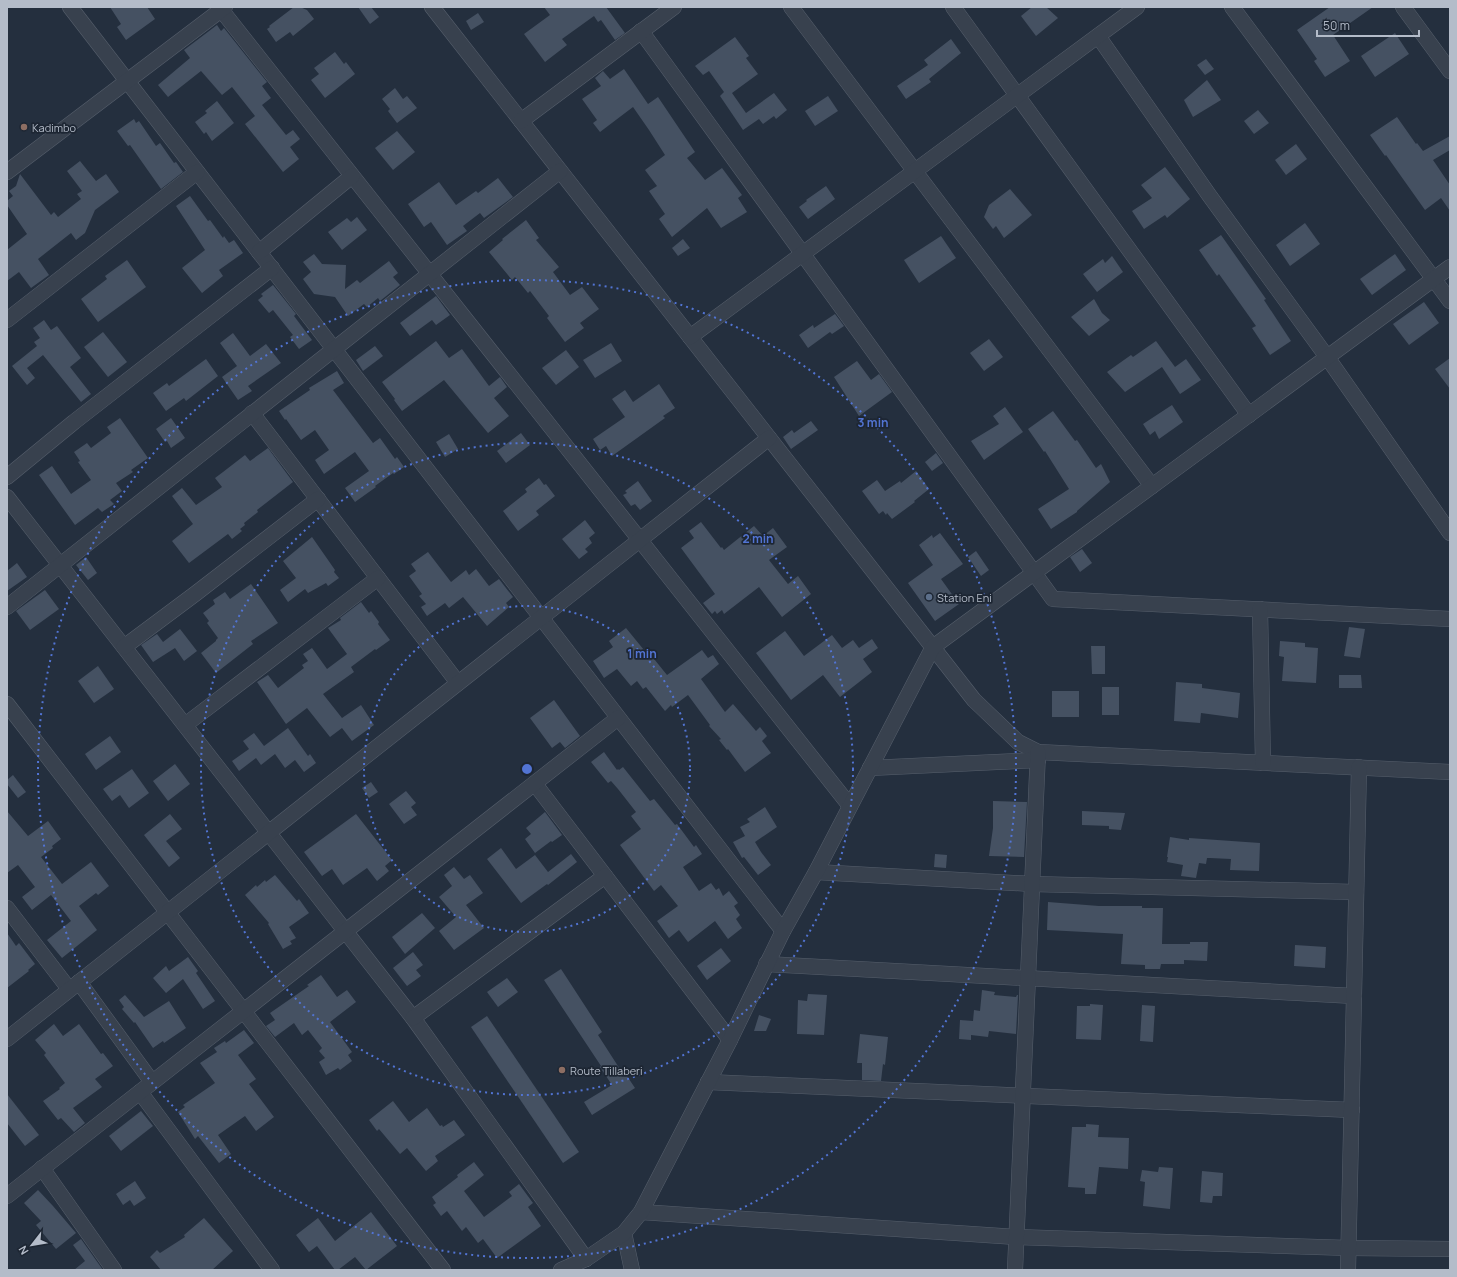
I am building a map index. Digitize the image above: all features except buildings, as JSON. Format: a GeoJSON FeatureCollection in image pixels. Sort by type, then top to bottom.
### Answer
{"type":"FeatureCollection","features":[{"type":"Feature","properties":{"kind":"street"},"geometry":{"type":"LineString","coordinates":[[70,7],[783,931]]}},
{"type":"Feature","properties":{"kind":"street"},"geometry":{"type":"LineString","coordinates":[[432,7],[974,700],[1018,742],[1038,756]]}},
{"type":"Feature","properties":{"kind":"street"},"geometry":{"type":"LineString","coordinates":[[521,121],[674,7]]}},
{"type":"Feature","properties":{"kind":"street"},"geometry":{"type":"LineString","coordinates":[[791,7],[1152,486]]}},
{"type":"Feature","properties":{"kind":"street"},"geometry":{"type":"LineString","coordinates":[[953,7],[1249,414]]}},
{"type":"Feature","properties":{"kind":"street"},"geometry":{"type":"LineString","coordinates":[[690,337],[1137,7]]}},
{"type":"Feature","properties":{"kind":"street"},"geometry":{"type":"LineString","coordinates":[[1232,7],[1450,301]]}},
{"type":"Feature","properties":{"kind":"street"},"geometry":{"type":"LineString","coordinates":[[1403,7],[1448,65]]}},
{"type":"Feature","properties":{"kind":"street"},"geometry":{"type":"LineString","coordinates":[[7,172],[222,8],[352,176],[850,806]]}},
{"type":"Feature","properties":{"kind":"street"},"geometry":{"type":"LineString","coordinates":[[641,31],[1053,599],[1450,619]]}},
{"type":"Feature","properties":{"kind":"street"},"geometry":{"type":"LineString","coordinates":[[1098,36],[1209,195],[1327,357],[1450,533]]}},
{"type":"Feature","properties":{"kind":"street"},"geometry":{"type":"LineString","coordinates":[[7,607],[560,171]]}},
{"type":"Feature","properties":{"kind":"street"},"geometry":{"type":"LineString","coordinates":[[7,320],[197,172]]}},
{"type":"Feature","properties":{"kind":"street"},"geometry":{"type":"LineString","coordinates":[[259,252],[352,176]]}},
{"type":"Feature","properties":{"kind":"street"},"geometry":{"type":"LineString","coordinates":[[561,1270],[586,1259],[624,1233],[640,1212],[730,1040],[783,931],[816,872],[932,647],[1450,267]]}},
{"type":"Feature","properties":{"kind":"street"},"geometry":{"type":"LineString","coordinates":[[7,477],[74,422],[272,268]]}},
{"type":"Feature","properties":{"kind":"street"},"geometry":{"type":"LineString","coordinates":[[252,413],[458,683]]}},
{"type":"Feature","properties":{"kind":"street"},"geometry":{"type":"LineString","coordinates":[[7,1039],[769,438]]}},
{"type":"Feature","properties":{"kind":"street"},"geometry":{"type":"LineString","coordinates":[[7,497],[413,1018],[586,1259]]}},
{"type":"Feature","properties":{"kind":"street"},"geometry":{"type":"LineString","coordinates":[[124,647],[318,499]]}},
{"type":"Feature","properties":{"kind":"street"},"geometry":{"type":"LineString","coordinates":[[185,725],[378,578]]}},
{"type":"Feature","properties":{"kind":"street"},"geometry":{"type":"LineString","coordinates":[[1260,609],[1263,763]]}},
{"type":"Feature","properties":{"kind":"street"},"geometry":{"type":"LineString","coordinates":[[7,704],[443,1270]]}},
{"type":"Feature","properties":{"kind":"street"},"geometry":{"type":"LineString","coordinates":[[7,1196],[618,718]]}},
{"type":"Feature","properties":{"kind":"street"},"geometry":{"type":"LineString","coordinates":[[1015,1270],[1038,756]]}},
{"type":"Feature","properties":{"kind":"street"},"geometry":{"type":"LineString","coordinates":[[870,768],[1038,756],[1263,763],[1449,773]]}},
{"type":"Feature","properties":{"kind":"street"},"geometry":{"type":"LineString","coordinates":[[1348,1270],[1358,767]]}},
{"type":"Feature","properties":{"kind":"street"},"geometry":{"type":"LineString","coordinates":[[535,784],[730,1040]]}},
{"type":"Feature","properties":{"kind":"street"},"geometry":{"type":"LineString","coordinates":[[816,872],[1032,884],[1356,892]]}},
{"type":"Feature","properties":{"kind":"street"},"geometry":{"type":"LineString","coordinates":[[413,1018],[605,876]]}},
{"type":"Feature","properties":{"kind":"street"},"geometry":{"type":"LineString","coordinates":[[7,908],[74,986],[152,1082]]}},
{"type":"Feature","properties":{"kind":"street"},"geometry":{"type":"LineString","coordinates":[[766,964],[1354,996]]}},
{"type":"Feature","properties":{"kind":"street"},"geometry":{"type":"LineString","coordinates":[[708,1082],[1352,1110]]}},
{"type":"Feature","properties":{"kind":"street"},"geometry":{"type":"LineString","coordinates":[[140,1092],[272,1270]]}},
{"type":"Feature","properties":{"kind":"street"},"geometry":{"type":"LineString","coordinates":[[42,1168],[114,1270]]}},
{"type":"Feature","properties":{"kind":"street"},"geometry":{"type":"LineString","coordinates":[[640,1212],[1016,1237],[1349,1248],[1450,1249]]}},
{"type":"Feature","properties":{"kind":"street"},"geometry":{"type":"LineString","coordinates":[[624,1233],[632,1270]]}},
{"type":"Feature","properties":{"kind":"place","name":"Kadimbo"},"geometry":{"type":"Point","coordinates":[24,127]}},
{"type":"Feature","properties":{"kind":"place","name":"Station Eni"},"geometry":{"type":"Point","coordinates":[929,597]}},
{"type":"Feature","properties":{"kind":"place","name":"Route Tillaberi"},"geometry":{"type":"Point","coordinates":[562,1070]}}]}
